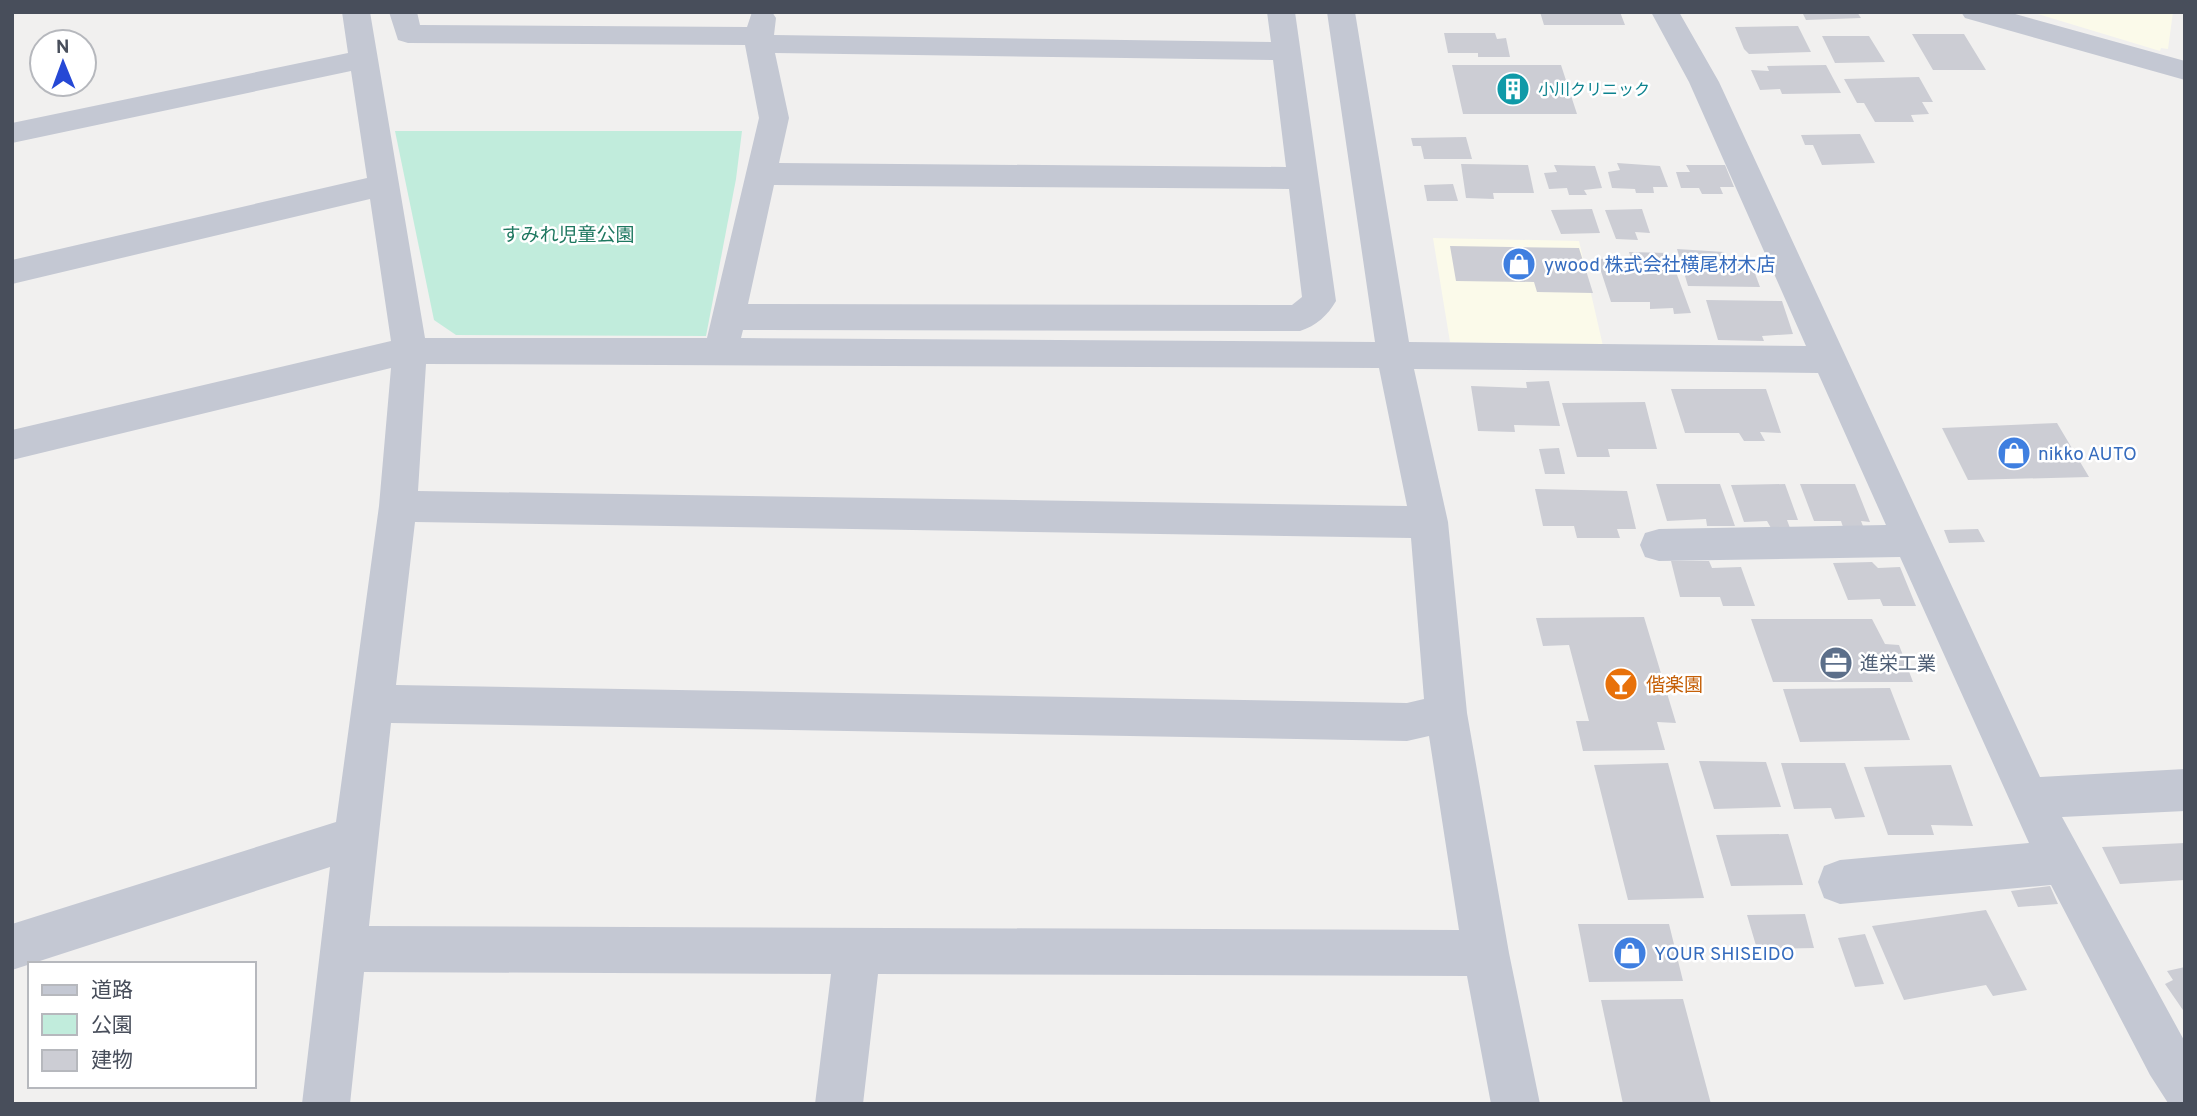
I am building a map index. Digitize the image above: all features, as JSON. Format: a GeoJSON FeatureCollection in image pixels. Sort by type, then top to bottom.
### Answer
{"type":"FeatureCollection","features":[{"type":"Feature","properties":{"kind":"street"},"geometry":{"type":"LineString","coordinates":[[326,1104],[342,949],[398,506],[410,350],[356,12]]}},
{"type":"Feature","properties":{"kind":"street"},"geometry":{"type":"LineString","coordinates":[[403,12],[408,34],[760,31],[1286,51]]}},
{"type":"Feature","properties":{"kind":"street"},"geometry":{"type":"LineString","coordinates":[[729,317],[1300,318],[1319,301],[1281,12]]}},
{"type":"Feature","properties":{"kind":"street"},"geometry":{"type":"LineString","coordinates":[[1341,12],[1394,355],[1429,522],[1446,713],[1486,953],[1516,1104]]}},
{"type":"Feature","properties":{"kind":"street"},"geometry":{"type":"LineString","coordinates":[[1665,12],[1704,82],[2028,798],[2167,1058],[2185,1086]]}},
{"type":"Feature","properties":{"kind":"street"},"geometry":{"type":"LineString","coordinates":[[1975,12],[2185,71]]}},
{"type":"Feature","properties":{"kind":"street"},"geometry":{"type":"LineString","coordinates":[[721,351],[774,118],[760,31]]}},
{"type":"Feature","properties":{"kind":"street"},"geometry":{"type":"LineString","coordinates":[[12,133],[364,59]]}},
{"type":"Feature","properties":{"kind":"street"},"geometry":{"type":"LineString","coordinates":[[760,174],[1304,178]]}},
{"type":"Feature","properties":{"kind":"street"},"geometry":{"type":"LineString","coordinates":[[12,272],[385,184]]}},
{"type":"Feature","properties":{"kind":"street"},"geometry":{"type":"LineString","coordinates":[[12,445],[410,350],[458,353],[721,351],[1829,360]]}},
{"type":"Feature","properties":{"kind":"street"},"geometry":{"type":"LineString","coordinates":[[398,506],[1429,522]]}},
{"type":"Feature","properties":{"kind":"street"},"geometry":{"type":"LineString","coordinates":[[1658,545],[1911,541]]}},
{"type":"Feature","properties":{"kind":"street"},"geometry":{"type":"LineString","coordinates":[[373,704],[1407,722],[1446,713]]}},
{"type":"Feature","properties":{"kind":"street"},"geometry":{"type":"LineString","coordinates":[[2028,798],[2185,790]]}},
{"type":"Feature","properties":{"kind":"street"},"geometry":{"type":"LineString","coordinates":[[12,947],[356,837]]}},
{"type":"Feature","properties":{"kind":"street"},"geometry":{"type":"LineString","coordinates":[[1840,882],[2062,862]]}},
{"type":"Feature","properties":{"kind":"street"},"geometry":{"type":"LineString","coordinates":[[342,949],[1486,953]]}},
{"type":"Feature","properties":{"kind":"street"},"geometry":{"type":"LineString","coordinates":[[839,1104],[857,951]]}},
{"type":"Feature","properties":{"kind":"shaded area"},"geometry":{"type":"Polygon","coordinates":[[[2031,12],[2173,12],[2168,49],[2161,48],[2160,51],[2031,12]]]}},
{"type":"Feature","properties":{"kind":"shaded area"},"geometry":{"type":"Polygon","coordinates":[[[1433,238],[1579,241],[1603,346],[1450,342],[1433,238]]]}},
{"type":"Feature","properties":{"kind":"green space","name":"すみれ児童公園"},"geometry":{"type":"Polygon","coordinates":[[[395,131],[742,131],[736,179],[706,336],[456,335],[434,320],[395,131]]]}},
{"type":"Feature","properties":{"kind":"building"},"geometry":{"type":"Polygon","coordinates":[[[1540,12],[1620,12],[1625,25],[1544,25],[1540,12]]]}},
{"type":"Feature","properties":{"kind":"building"},"geometry":{"type":"Polygon","coordinates":[[[1802,12],[1857,12],[1861,18],[1806,20],[1802,12]]]}},
{"type":"Feature","properties":{"kind":"building"},"geometry":{"type":"Polygon","coordinates":[[[1798,26],[1811,52],[1749,54],[1744,49],[1735,27],[1798,26]]]}},
{"type":"Feature","properties":{"kind":"building"},"geometry":{"type":"Polygon","coordinates":[[[1444,33],[1495,33],[1497,39],[1506,38],[1510,57],[1448,53],[1444,33]]]}},
{"type":"Feature","properties":{"kind":"building"},"geometry":{"type":"Polygon","coordinates":[[[1912,34],[1964,34],[1986,70],[1933,70],[1912,34]]]}},
{"type":"Feature","properties":{"kind":"building"},"geometry":{"type":"Polygon","coordinates":[[[1822,36],[1869,36],[1885,62],[1835,63],[1822,36]]]}},
{"type":"Feature","properties":{"kind":"building","name":"小川クリニック"},"geometry":{"type":"Polygon","coordinates":[[[1452,65],[1561,65],[1577,114],[1463,114],[1452,65]]]}},
{"type":"Feature","properties":{"kind":"building"},"geometry":{"type":"Polygon","coordinates":[[[1826,65],[1841,93],[1782,94],[1780,89],[1760,90],[1751,70],[1769,71],[1767,66],[1826,65]]]}},
{"type":"Feature","properties":{"kind":"building"},"geometry":{"type":"Polygon","coordinates":[[[1919,77],[1933,102],[1922,102],[1929,114],[1911,115],[1914,122],[1875,122],[1864,103],[1857,103],[1844,79],[1919,77]]]}},
{"type":"Feature","properties":{"kind":"building"},"geometry":{"type":"Polygon","coordinates":[[[1860,134],[1875,163],[1822,165],[1813,145],[1805,145],[1801,135],[1860,134]]]}},
{"type":"Feature","properties":{"kind":"building"},"geometry":{"type":"Polygon","coordinates":[[[1466,137],[1472,159],[1424,159],[1421,146],[1413,146],[1411,138],[1466,137]]]}},
{"type":"Feature","properties":{"kind":"building"},"geometry":{"type":"Polygon","coordinates":[[[1617,163],[1660,166],[1668,187],[1653,187],[1654,193],[1636,193],[1635,189],[1612,188],[1608,172],[1620,170],[1617,163]]]}},
{"type":"Feature","properties":{"kind":"building"},"geometry":{"type":"Polygon","coordinates":[[[1461,164],[1528,165],[1534,193],[1493,193],[1494,199],[1466,198],[1461,164]]]}},
{"type":"Feature","properties":{"kind":"building"},"geometry":{"type":"Polygon","coordinates":[[[1554,165],[1595,166],[1602,188],[1584,190],[1587,195],[1569,195],[1567,188],[1549,189],[1544,173],[1557,172],[1554,165]]]}},
{"type":"Feature","properties":{"kind":"building"},"geometry":{"type":"Polygon","coordinates":[[[1686,165],[1725,165],[1734,187],[1720,187],[1723,194],[1702,194],[1699,188],[1681,188],[1676,172],[1690,172],[1686,165]]]}},
{"type":"Feature","properties":{"kind":"building"},"geometry":{"type":"Polygon","coordinates":[[[1453,184],[1458,201],[1427,201],[1424,185],[1453,184]]]}},
{"type":"Feature","properties":{"kind":"building"},"geometry":{"type":"Polygon","coordinates":[[[1592,209],[1600,233],[1561,234],[1551,210],[1592,209]]]}},
{"type":"Feature","properties":{"kind":"building"},"geometry":{"type":"Polygon","coordinates":[[[1642,209],[1650,233],[1635,232],[1638,240],[1616,239],[1605,210],[1642,209]]]}},
{"type":"Feature","properties":{"kind":"building","name":"ywood 株式会社横尾材木店"},"geometry":{"type":"Polygon","coordinates":[[[1450,246],[1579,248],[1593,293],[1537,292],[1534,282],[1456,281],[1450,246]]]}},
{"type":"Feature","properties":{"kind":"building"},"geometry":{"type":"Polygon","coordinates":[[[1677,249],[1724,252],[1729,259],[1750,260],[1760,287],[1688,286],[1677,249]]]}},
{"type":"Feature","properties":{"kind":"building"},"geometry":{"type":"Polygon","coordinates":[[[1629,252],[1669,253],[1691,313],[1674,314],[1673,308],[1650,309],[1650,302],[1611,302],[1597,259],[1631,258],[1629,252]]]}},
{"type":"Feature","properties":{"kind":"building"},"geometry":{"type":"Polygon","coordinates":[[[1706,300],[1782,301],[1793,334],[1762,336],[1764,341],[1718,340],[1706,300]]]}},
{"type":"Feature","properties":{"kind":"building"},"geometry":{"type":"Polygon","coordinates":[[[1549,381],[1560,426],[1514,425],[1515,432],[1478,431],[1471,386],[1527,388],[1526,382],[1549,381]]]}},
{"type":"Feature","properties":{"kind":"building"},"geometry":{"type":"Polygon","coordinates":[[[1671,389],[1766,389],[1781,433],[1760,432],[1765,441],[1744,441],[1739,433],[1685,433],[1671,389]]]}},
{"type":"Feature","properties":{"kind":"building"},"geometry":{"type":"Polygon","coordinates":[[[1645,402],[1657,449],[1608,449],[1610,457],[1577,457],[1562,403],[1645,402]]]}},
{"type":"Feature","properties":{"kind":"building","name":"nikko AUTO"},"geometry":{"type":"Polygon","coordinates":[[[2057,423],[2089,477],[1968,480],[1942,428],[2057,423]]]}},
{"type":"Feature","properties":{"kind":"building"},"geometry":{"type":"Polygon","coordinates":[[[1559,448],[1565,474],[1545,474],[1539,449],[1559,448]]]}},
{"type":"Feature","properties":{"kind":"building"},"geometry":{"type":"Polygon","coordinates":[[[1656,484],[1720,484],[1735,526],[1707,526],[1706,519],[1667,521],[1656,484]]]}},
{"type":"Feature","properties":{"kind":"building"},"geometry":{"type":"Polygon","coordinates":[[[1785,484],[1798,520],[1787,520],[1790,528],[1771,528],[1767,521],[1744,522],[1731,485],[1785,484]]]}},
{"type":"Feature","properties":{"kind":"building"},"geometry":{"type":"Polygon","coordinates":[[[1800,484],[1855,484],[1870,522],[1861,521],[1863,526],[1843,527],[1841,521],[1814,521],[1800,484]]]}},
{"type":"Feature","properties":{"kind":"building"},"geometry":{"type":"Polygon","coordinates":[[[1535,489],[1627,491],[1636,529],[1617,529],[1620,538],[1577,538],[1574,526],[1543,526],[1535,489]]]}},
{"type":"Feature","properties":{"kind":"building"},"geometry":{"type":"Polygon","coordinates":[[[1978,529],[1985,542],[1949,543],[1944,530],[1978,529]]]}},
{"type":"Feature","properties":{"kind":"building"},"geometry":{"type":"Polygon","coordinates":[[[1671,561],[1709,561],[1712,568],[1741,567],[1755,606],[1723,606],[1720,597],[1680,597],[1671,561]]]}},
{"type":"Feature","properties":{"kind":"building"},"geometry":{"type":"Polygon","coordinates":[[[1872,562],[1878,568],[1900,567],[1916,606],[1883,606],[1880,599],[1848,600],[1833,563],[1872,562]]]}},
{"type":"Feature","properties":{"kind":"building","name":"偕楽園"},"geometry":{"type":"Polygon","coordinates":[[[1644,617],[1676,723],[1657,722],[1665,750],[1583,751],[1576,721],[1589,721],[1569,645],[1543,646],[1536,618],[1644,617]]]}},
{"type":"Feature","properties":{"kind":"building","name":"進栄工業"},"geometry":{"type":"Polygon","coordinates":[[[1751,619],[1872,619],[1885,644],[1899,645],[1913,682],[1773,682],[1751,619]]]}},
{"type":"Feature","properties":{"kind":"building"},"geometry":{"type":"Polygon","coordinates":[[[1890,688],[1910,740],[1800,742],[1783,689],[1890,688]]]}},
{"type":"Feature","properties":{"kind":"building"},"geometry":{"type":"Polygon","coordinates":[[[1699,761],[1766,762],[1781,807],[1714,809],[1699,761]]]}},
{"type":"Feature","properties":{"kind":"building"},"geometry":{"type":"Polygon","coordinates":[[[1668,763],[1704,898],[1628,900],[1594,765],[1668,763]]]}},
{"type":"Feature","properties":{"kind":"building"},"geometry":{"type":"Polygon","coordinates":[[[1781,763],[1845,763],[1865,817],[1835,819],[1831,808],[1794,809],[1781,763]]]}},
{"type":"Feature","properties":{"kind":"building"},"geometry":{"type":"Polygon","coordinates":[[[1951,765],[1973,826],[1931,825],[1934,835],[1888,835],[1864,767],[1951,765]]]}},
{"type":"Feature","properties":{"kind":"building"},"geometry":{"type":"Polygon","coordinates":[[[1788,834],[1803,885],[1731,886],[1716,835],[1788,834]]]}},
{"type":"Feature","properties":{"kind":"building"},"geometry":{"type":"Polygon","coordinates":[[[2185,843],[2185,880],[2120,884],[2102,847],[2185,843]]]}},
{"type":"Feature","properties":{"kind":"building"},"geometry":{"type":"Polygon","coordinates":[[[2050,886],[2058,904],[2018,907],[2011,891],[2050,886]]]}},
{"type":"Feature","properties":{"kind":"building"},"geometry":{"type":"Polygon","coordinates":[[[1986,910],[2027,990],[1993,996],[1986,985],[1904,1000],[1872,926],[1986,910]]]}},
{"type":"Feature","properties":{"kind":"building"},"geometry":{"type":"Polygon","coordinates":[[[1805,914],[1814,948],[1757,949],[1747,915],[1805,914]]]}},
{"type":"Feature","properties":{"kind":"building","name":"YOUR SHISEIDO"},"geometry":{"type":"Polygon","coordinates":[[[1578,924],[1669,924],[1683,981],[1589,982],[1578,924]]]}},
{"type":"Feature","properties":{"kind":"building"},"geometry":{"type":"Polygon","coordinates":[[[1865,934],[1884,984],[1855,987],[1838,938],[1865,934]]]}},
{"type":"Feature","properties":{"kind":"building"},"geometry":{"type":"Polygon","coordinates":[[[2185,967],[2185,1013],[2165,984],[2173,980],[2167,971],[2185,967]]]}},
{"type":"Feature","properties":{"kind":"building"},"geometry":{"type":"Polygon","coordinates":[[[1683,999],[1711,1104],[1623,1104],[1601,1000],[1683,999]]]}},
{"type":"Feature","properties":{"kind":"place","name":"小川クリニック"},"geometry":{"type":"Point","coordinates":[1513,89]}},
{"type":"Feature","properties":{"kind":"place","name":"ywood 株式会社横尾材木店"},"geometry":{"type":"Point","coordinates":[1519,264]}},
{"type":"Feature","properties":{"kind":"place","name":"nikko AUTO"},"geometry":{"type":"Point","coordinates":[2014,453]}},
{"type":"Feature","properties":{"kind":"place","name":"進栄工業"},"geometry":{"type":"Point","coordinates":[1836,663]}},
{"type":"Feature","properties":{"kind":"place","name":"偕楽園"},"geometry":{"type":"Point","coordinates":[1621,684]}},
{"type":"Feature","properties":{"kind":"place","name":"YOUR SHISEIDO"},"geometry":{"type":"Point","coordinates":[1630,953]}}]}
